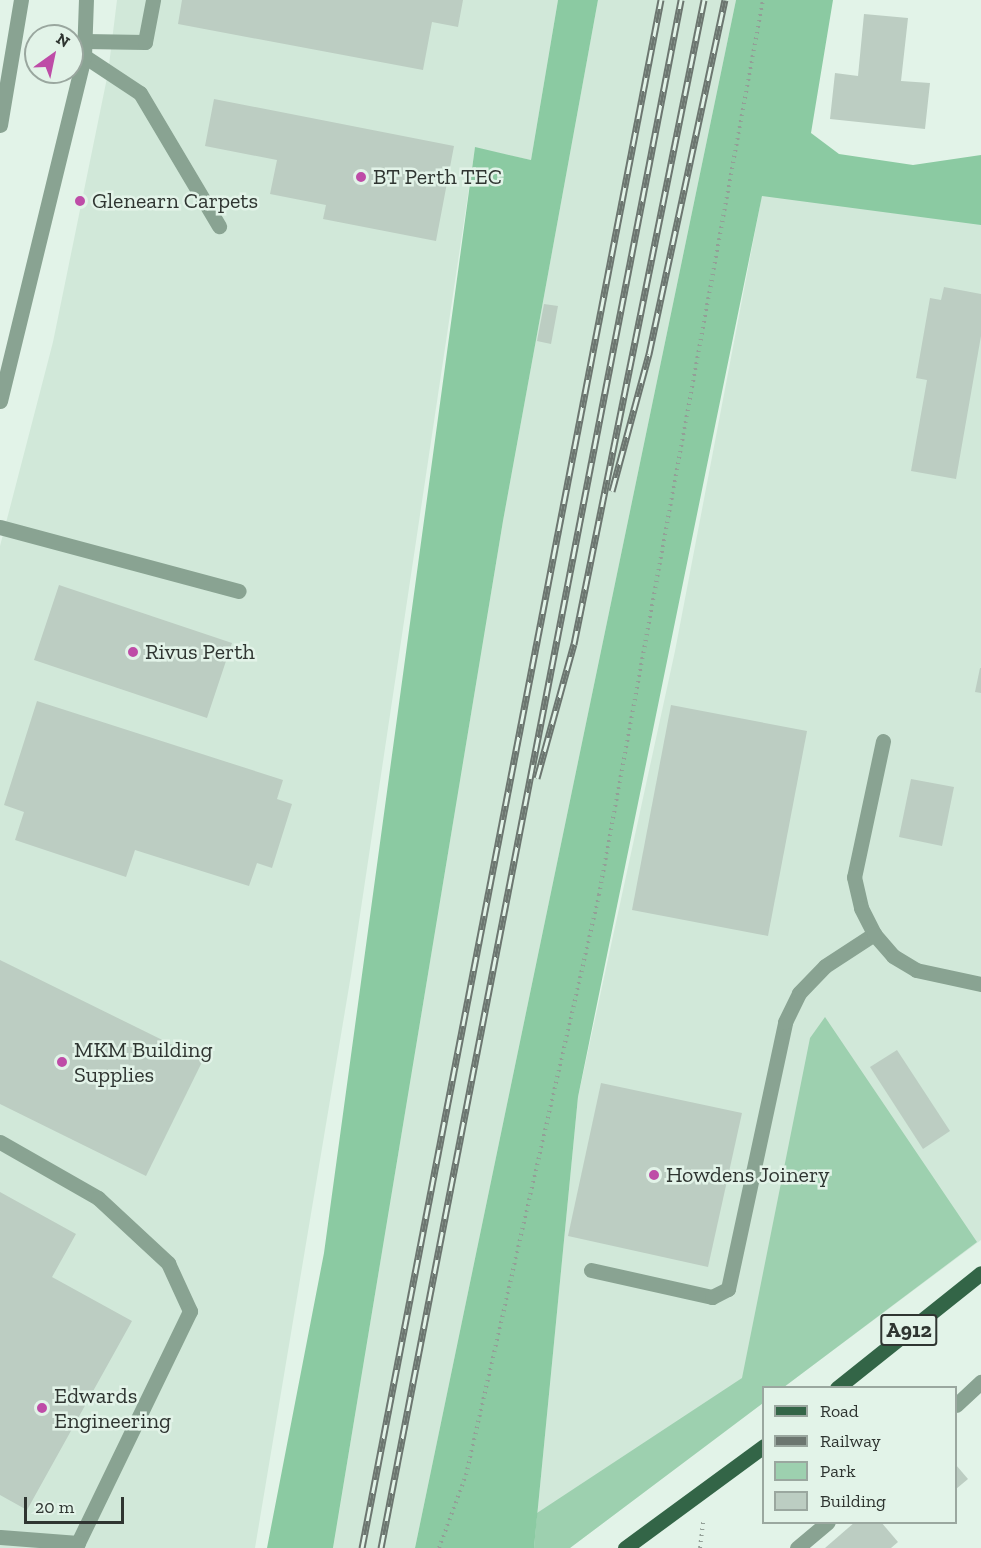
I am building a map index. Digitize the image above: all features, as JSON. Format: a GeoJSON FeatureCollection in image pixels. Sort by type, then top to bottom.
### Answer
{"type":"FeatureCollection","features":[{"type":"Feature","properties":{"kind":"main road","name":"A912"},"geometry":{"type":"LineString","coordinates":[[840,1386],[981,1273]]}},
{"type":"Feature","properties":{"kind":"main road"},"geometry":{"type":"LineString","coordinates":[[625,1548],[762,1447]]}},
{"type":"Feature","properties":{"kind":"street"},"geometry":{"type":"LineString","coordinates":[[0,125],[21,0]]}},
{"type":"Feature","properties":{"kind":"street"},"geometry":{"type":"LineString","coordinates":[[0,401],[85,49],[86,0]]}},
{"type":"Feature","properties":{"kind":"street"},"geometry":{"type":"LineString","coordinates":[[85,49],[145,42],[153,0]]}},
{"type":"Feature","properties":{"kind":"street"},"geometry":{"type":"LineString","coordinates":[[85,49],[140,93],[219,226]]}},
{"type":"Feature","properties":{"kind":"street"},"geometry":{"type":"LineString","coordinates":[[0,527],[239,591]]}},
{"type":"Feature","properties":{"kind":"street"},"geometry":{"type":"LineString","coordinates":[[883,741],[855,877],[861,908],[874,934],[893,956],[916,970],[981,984]]}},
{"type":"Feature","properties":{"kind":"street"},"geometry":{"type":"LineString","coordinates":[[591,1270],[712,1297],[728,1289],[785,1022],[799,993],[825,966],[874,934]]}},
{"type":"Feature","properties":{"kind":"street"},"geometry":{"type":"LineString","coordinates":[[0,1142],[98,1198],[168,1263],[190,1311],[78,1543],[0,1537]]}},
{"type":"Feature","properties":{"kind":"street"},"geometry":{"type":"LineString","coordinates":[[957,1404],[981,1382]]}},
{"type":"Feature","properties":{"kind":"street"},"geometry":{"type":"LineString","coordinates":[[797,1548],[826,1524]]}},
{"type":"Feature","properties":{"kind":"path"},"geometry":{"type":"LineString","coordinates":[[439,1548],[466,1475],[599,895],[763,0]]}},
{"type":"Feature","properties":{"kind":"shaded area"},"geometry":{"type":"Polygon","coordinates":[[[117,0],[558,0],[531,160],[475,148],[351,975],[255,1548],[0,1548],[0,546],[53,342],[108,73],[117,0]]]}},
{"type":"Feature","properties":{"kind":"shaded area"},"geometry":{"type":"Polygon","coordinates":[[[598,0],[736,0],[415,1548],[333,1548],[503,521],[598,0]]]}},
{"type":"Feature","properties":{"kind":"shaded area"},"geometry":{"type":"Polygon","coordinates":[[[762,195],[981,218],[981,1240],[785,1386],[762,1386],[762,1404],[570,1548],[534,1548],[578,1097],[675,651],[762,195]]]}},
{"type":"Feature","properties":{"kind":"green space"},"geometry":{"type":"Polygon","coordinates":[[[558,0],[598,0],[503,521],[333,1548],[267,1548],[324,1253],[475,147],[531,160],[558,0]]]}},
{"type":"Feature","properties":{"kind":"green space"},"geometry":{"type":"Polygon","coordinates":[[[736,0],[833,0],[811,133],[839,154],[913,165],[981,155],[981,225],[762,196],[578,1097],[534,1548],[415,1548],[736,0]]]}},
{"type":"Feature","properties":{"kind":"green space"},"geometry":{"type":"Polygon","coordinates":[[[825,1017],[977,1242],[785,1386],[762,1386],[762,1404],[570,1548],[534,1548],[537,1513],[742,1378],[810,1038],[825,1017]]]}},
{"type":"Feature","properties":{"kind":"building"},"geometry":{"type":"Polygon","coordinates":[[[182,0],[463,0],[458,27],[432,22],[423,70],[178,24],[182,0]]]}},
{"type":"Feature","properties":{"kind":"building"},"geometry":{"type":"Polygon","coordinates":[[[864,14],[908,18],[901,81],[930,83],[925,129],[830,119],[835,73],[858,76],[864,14]]]}},
{"type":"Feature","properties":{"kind":"building","name":"BT Perth TEC"},"geometry":{"type":"Polygon","coordinates":[[[214,99],[454,146],[436,241],[323,219],[326,205],[270,194],[277,160],[205,146],[214,99]]]}},
{"type":"Feature","properties":{"kind":"building"},"geometry":{"type":"Polygon","coordinates":[[[944,287],[981,294],[981,336],[956,479],[911,471],[927,380],[916,378],[930,298],[941,300],[944,287]]]}},
{"type":"Feature","properties":{"kind":"building"},"geometry":{"type":"Polygon","coordinates":[[[544,304],[558,306],[551,344],[537,341],[544,304]]]}},
{"type":"Feature","properties":{"kind":"building","name":"Rivus Perth"},"geometry":{"type":"Polygon","coordinates":[[[59,585],[232,643],[207,718],[34,660],[59,585]]]}},
{"type":"Feature","properties":{"kind":"building"},"geometry":{"type":"Polygon","coordinates":[[[981,668],[981,693],[975,692],[981,668]]]}},
{"type":"Feature","properties":{"kind":"building"},"geometry":{"type":"Polygon","coordinates":[[[37,701],[283,780],[277,799],[292,804],[272,868],[257,863],[249,886],[135,850],[126,877],[15,840],[24,812],[4,805],[37,701]]]}},
{"type":"Feature","properties":{"kind":"building"},"geometry":{"type":"Polygon","coordinates":[[[671,705],[807,731],[768,936],[632,910],[671,705]]]}},
{"type":"Feature","properties":{"kind":"building"},"geometry":{"type":"Polygon","coordinates":[[[911,779],[954,787],[942,846],[899,837],[911,779]]]}},
{"type":"Feature","properties":{"kind":"building"},"geometry":{"type":"Polygon","coordinates":[[[0,960],[203,1060],[146,1176],[0,1104],[0,960]]]}},
{"type":"Feature","properties":{"kind":"building"},"geometry":{"type":"Polygon","coordinates":[[[897,1050],[950,1131],[923,1149],[870,1067],[897,1050]]]}},
{"type":"Feature","properties":{"kind":"building","name":"Howdens Joinery"},"geometry":{"type":"Polygon","coordinates":[[[601,1083],[742,1113],[708,1267],[568,1236],[601,1083]]]}},
{"type":"Feature","properties":{"kind":"building","name":"Edwards Engineering"},"geometry":{"type":"Polygon","coordinates":[[[0,1192],[76,1234],[52,1277],[132,1321],[27,1510],[0,1495],[0,1192]]]}},
{"type":"Feature","properties":{"kind":"building"},"geometry":{"type":"Polygon","coordinates":[[[957,1466],[968,1479],[957,1488],[957,1466]]]}},
{"type":"Feature","properties":{"kind":"building"},"geometry":{"type":"Polygon","coordinates":[[[853,1524],[883,1524],[898,1542],[891,1548],[825,1548],[853,1524]]]}},
{"type":"Feature","properties":{"kind":"railway"},"geometry":{"type":"LineString","coordinates":[[362,1548],[661,0]]}},
{"type":"Feature","properties":{"kind":"railway"},"geometry":{"type":"LineString","coordinates":[[381,1548],[681,0]]}},
{"type":"Feature","properties":{"kind":"railway"},"geometry":{"type":"LineString","coordinates":[[537,778],[574,644],[704,0]]}},
{"type":"Feature","properties":{"kind":"railway"},"geometry":{"type":"LineString","coordinates":[[612,491],[649,354],[725,0]]}},
{"type":"Feature","properties":{"kind":"place","name":"BT Perth TEC"},"geometry":{"type":"Point","coordinates":[361,177]}},
{"type":"Feature","properties":{"kind":"place","name":"Glenearn Carpets"},"geometry":{"type":"Point","coordinates":[80,201]}},
{"type":"Feature","properties":{"kind":"place","name":"Rivus Perth"},"geometry":{"type":"Point","coordinates":[133,652]}},
{"type":"Feature","properties":{"kind":"place","name":"MKM Building Supplies"},"geometry":{"type":"Point","coordinates":[62,1062]}},
{"type":"Feature","properties":{"kind":"place","name":"Howdens Joinery"},"geometry":{"type":"Point","coordinates":[654,1175]}},
{"type":"Feature","properties":{"kind":"place","name":"Edwards Engineering"},"geometry":{"type":"Point","coordinates":[42,1408]}}]}
